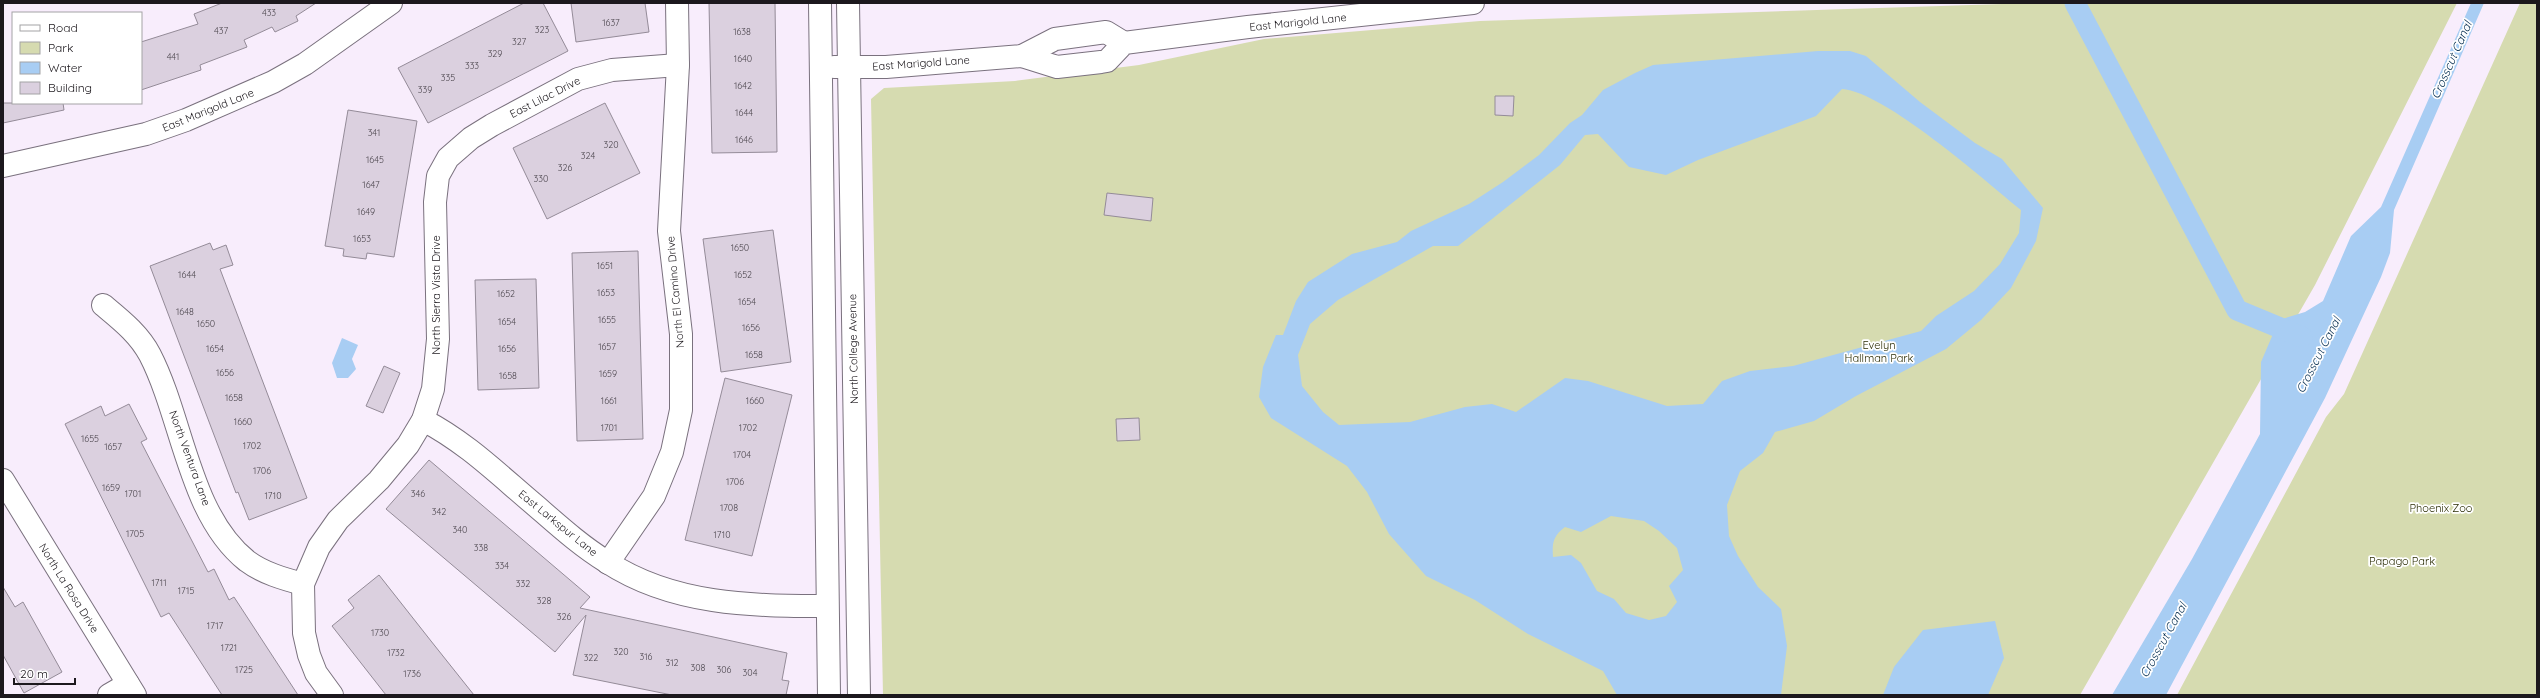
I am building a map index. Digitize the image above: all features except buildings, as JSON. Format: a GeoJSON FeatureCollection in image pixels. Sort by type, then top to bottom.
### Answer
{"type":"FeatureCollection","features":[{"type":"Feature","properties":{"kind":"street","name":"East Marigold Lane"},"geometry":{"type":"LineString","coordinates":[[3,166],[146,134],[186,120],[273,82],[304,64],[391,3]]}},
{"type":"Feature","properties":{"kind":"street","name":"North El Camino Drive"},"geometry":{"type":"LineString","coordinates":[[608,563],[654,496],[672,452],[681,410],[681,334],[669,231],[678,65],[677,3]]}},
{"type":"Feature","properties":{"kind":"street"},"geometry":{"type":"LineString","coordinates":[[820,3],[826,606],[829,695]]}},
{"type":"Feature","properties":{"kind":"street","name":"North College Avenue"},"geometry":{"type":"LineString","coordinates":[[848,3],[859,695]]}},
{"type":"Feature","properties":{"kind":"street","name":"East Marigold Lane"},"geometry":{"type":"LineString","coordinates":[[1022,56],[1055,39],[1106,32],[1124,43],[1256,26],[1473,3]]}},
{"type":"Feature","properties":{"kind":"street","name":"East Marigold Lane"},"geometry":{"type":"LineString","coordinates":[[821,68],[886,67],[1022,56],[1057,67],[1107,61],[1124,43]]}},
{"type":"Feature","properties":{"kind":"street","name":"East Lilac Drive"},"geometry":{"type":"LineString","coordinates":[[448,158],[471,138],[486,128],[578,79],[612,70],[678,65]]}},
{"type":"Feature","properties":{"kind":"street","name":"North Sierra Vista Drive"},"geometry":{"type":"LineString","coordinates":[[332,695],[316,673],[309,655],[304,633],[303,584],[319,547],[338,520],[379,480],[408,446],[423,420],[434,389],[438,339],[435,202],[438,176],[448,158]]}},
{"type":"Feature","properties":{"kind":"street","name":"North Ventura Lane"},"geometry":{"type":"LineString","coordinates":[[103,305],[137,335],[150,354],[204,502],[225,538],[248,561],[278,578],[303,584]]}},
{"type":"Feature","properties":{"kind":"street","name":"East Larkspur Lane"},"geometry":{"type":"LineString","coordinates":[[423,420],[450,433],[473,451],[574,540],[608,563],[660,588],[711,601],[760,606],[826,606]]}},
{"type":"Feature","properties":{"kind":"street","name":"North La Rosa Drive"},"geometry":{"type":"LineString","coordinates":[[3,480],[131,690]]}},
{"type":"Feature","properties":{"kind":"street"},"geometry":{"type":"LineString","coordinates":[[109,695],[131,690]]}},
{"type":"Feature","properties":{"kind":"green space","name":"Evelyn Hallman Park"},"geometry":{"type":"Polygon","coordinates":[[[2033,3],[2457,3],[2315,285],[2080,695],[883,695],[871,99],[884,88],[1015,81],[1139,65],[1264,39],[1480,21],[2033,3]]]}},
{"type":"Feature","properties":{"kind":"green space","name":"Phoenix Zoo"},"geometry":{"type":"Polygon","coordinates":[[[2520,3],[2537,3],[2537,695],[2177,695],[2326,417],[2344,394],[2520,3]]]}},
{"type":"Feature","properties":{"kind":"water","name":"Crosscut Canal"},"geometry":{"type":"Polygon","coordinates":[[[2471,3],[2484,3],[2394,210],[2390,253],[2381,277],[2325,398],[2166,695],[2112,695],[2192,559],[2260,434],[2261,362],[2279,320],[2305,312],[2323,301],[2351,236],[2381,207],[2471,3]]]}},
{"type":"Feature","properties":{"kind":"water"},"geometry":{"type":"Polygon","coordinates":[[[1818,51],[1850,51],[1866,56],[1920,102],[1975,143],[2002,159],[2043,208],[2036,241],[2011,288],[1981,320],[1946,349],[1856,396],[1814,421],[1775,432],[1763,453],[1740,471],[1727,505],[1729,536],[1738,556],[1758,587],[1781,609],[1787,646],[1781,695],[1617,695],[1603,671],[1528,634],[1475,600],[1426,576],[1389,534],[1367,492],[1347,466],[1271,418],[1259,397],[1263,367],[1276,335],[1283,335],[1296,301],[1308,282],[1352,254],[1397,242],[1411,231],[1469,204],[1503,182],[1539,155],[1570,123],[1582,115],[1603,90],[1653,65],[1818,51]],[[1842,89],[1816,116],[1698,160],[1666,175],[1629,167],[1598,134],[1585,135],[1560,165],[1458,246],[1433,246],[1338,300],[1310,324],[1298,355],[1302,386],[1323,412],[1339,425],[1410,422],[1465,407],[1492,404],[1516,412],[1565,378],[1588,381],[1667,406],[1703,404],[1722,381],[1750,371],[1793,366],[1921,331],[1936,316],[1974,291],[2000,264],[2019,233],[2021,210],[1934,139],[1908,121],[1883,105],[1861,94],[1842,89]],[[1611,516],[1581,532],[1565,527],[1554,540],[1553,557],[1571,555],[1581,563],[1597,591],[1614,599],[1626,613],[1649,620],[1666,616],[1677,602],[1669,586],[1683,570],[1677,548],[1659,531],[1644,521],[1611,516]]]}},
{"type":"Feature","properties":{"kind":"water"},"geometry":{"type":"Polygon","coordinates":[[[342,338],[358,345],[352,359],[356,369],[348,378],[337,378],[332,363],[342,338]]]}},
{"type":"Feature","properties":{"kind":"water"},"geometry":{"type":"Polygon","coordinates":[[[1995,621],[2004,658],[1988,695],[1883,695],[1894,667],[1923,630],[1995,621]]]}},
{"type":"Feature","properties":{"kind":"waterway"},"geometry":{"type":"LineString","coordinates":[[2075,3],[2237,310],[2302,337]]}},
{"type":"Feature","properties":{"kind":"park label","name":"Papago Park"},"geometry":{"type":"Point","coordinates":[2402,561]}}]}
